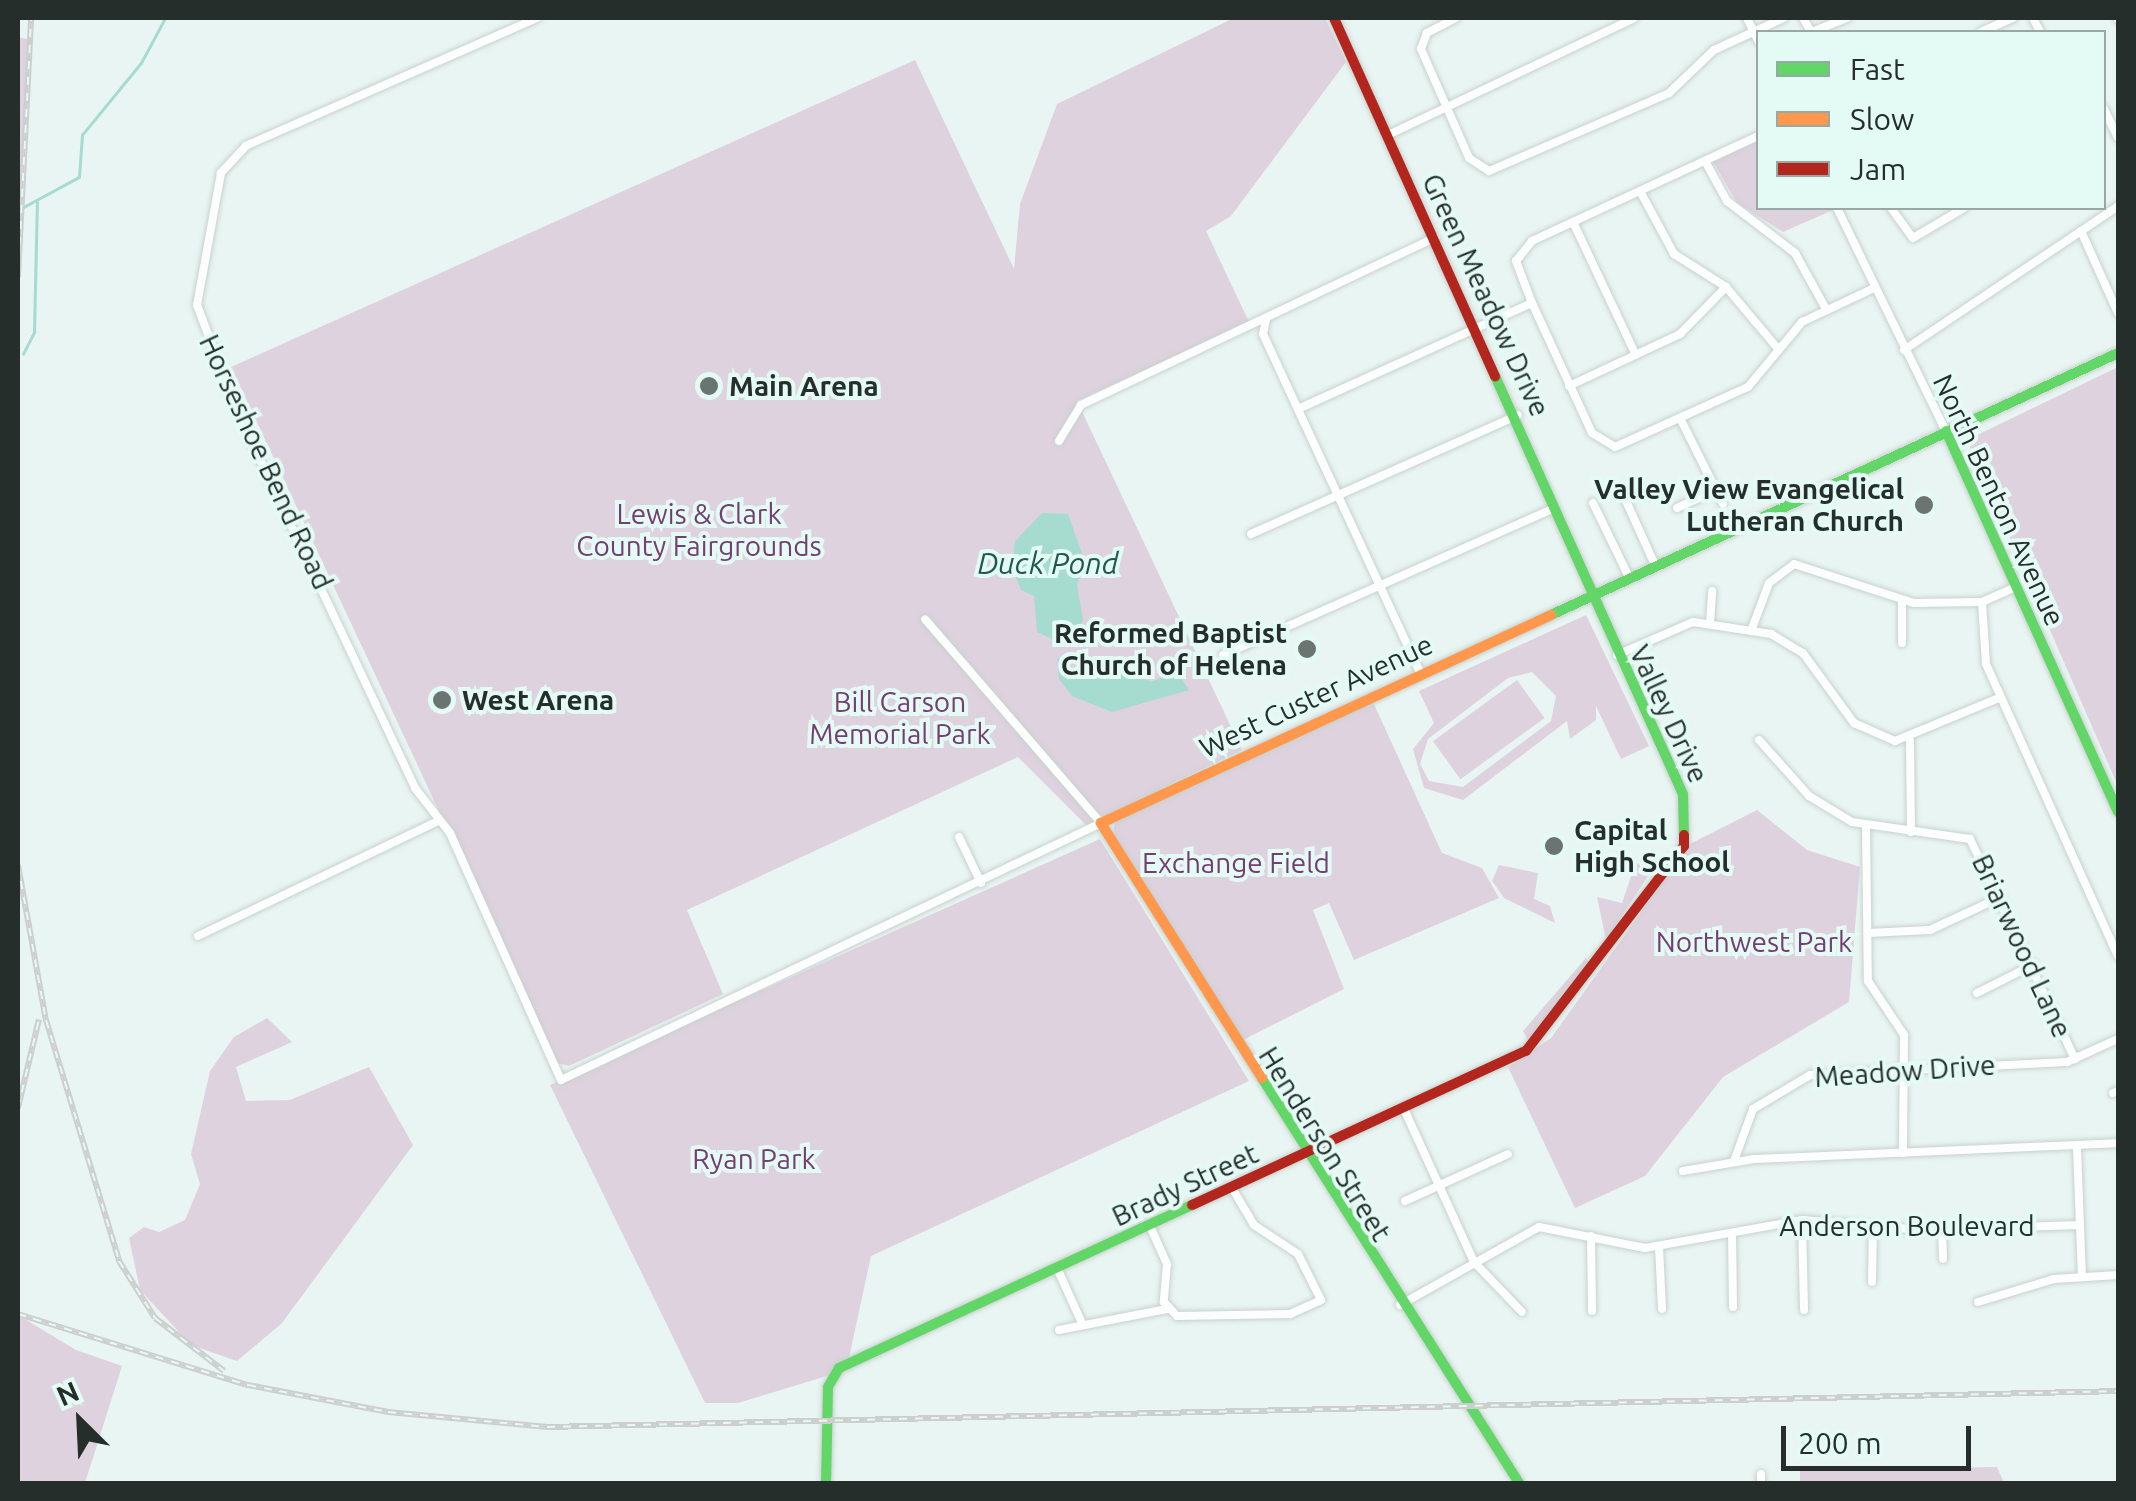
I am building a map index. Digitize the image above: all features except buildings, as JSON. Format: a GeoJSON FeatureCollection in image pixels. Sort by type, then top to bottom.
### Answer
{"type":"FeatureCollection","features":[{"type":"Feature","properties":{"kind":"main road","name":"Green Meadow Drive"},"geometry":{"type":"LineString","coordinates":[[1334,18],[1518,415],[1589,595]]}},
{"type":"Feature","properties":{"kind":"main road","name":"West Custer Avenue"},"geometry":{"type":"LineString","coordinates":[[1101,823],[2118,354]]}},
{"type":"Feature","properties":{"kind":"main road","name":"North Benton Avenue"},"geometry":{"type":"LineString","coordinates":[[1946,431],[2118,812]]}},
{"type":"Feature","properties":{"kind":"main road","name":"Valley Drive"},"geometry":{"type":"LineString","coordinates":[[1534,1045],[1674,866],[1686,836],[1683,795],[1589,595]]}},
{"type":"Feature","properties":{"kind":"main road","name":"Henderson Street"},"geometry":{"type":"LineString","coordinates":[[1101,823],[1400,1306],[1520,1484]]}},
{"type":"Feature","properties":{"kind":"main road","name":"Brady Street"},"geometry":{"type":"LineString","coordinates":[[826,1484],[828,1387],[852,1360],[1404,1109],[1534,1045]]}},
{"type":"Feature","properties":{"kind":"street","name":"Horseshoe Bend Road"},"geometry":{"type":"LineString","coordinates":[[537,18],[246,146],[221,173],[197,305],[237,411],[415,788],[438,821],[548,1058]]}},
{"type":"Feature","properties":{"kind":"street"},"geometry":{"type":"LineString","coordinates":[[1456,18],[1427,33],[1421,50],[1476,168],[1500,170],[1669,93],[1705,56],[1756,37],[1748,18]]}},
{"type":"Feature","properties":{"kind":"street"},"geometry":{"type":"LineString","coordinates":[[1388,135],[1634,18]]}},
{"type":"Feature","properties":{"kind":"street"},"geometry":{"type":"LineString","coordinates":[[1817,30],[1847,18]]}},
{"type":"Feature","properties":{"kind":"street"},"geometry":{"type":"LineString","coordinates":[[1986,30],[2013,18]]}},
{"type":"Feature","properties":{"kind":"street"},"geometry":{"type":"LineString","coordinates":[[2106,115],[2118,138]]}},
{"type":"Feature","properties":{"kind":"street"},"geometry":{"type":"LineString","coordinates":[[1756,137],[1521,249],[1518,273],[1592,433],[1607,446],[1748,387],[1802,322],[1874,288]]}},
{"type":"Feature","properties":{"kind":"street"},"geometry":{"type":"LineString","coordinates":[[1705,161],[1727,201],[1796,253],[1826,309]]}},
{"type":"Feature","properties":{"kind":"street"},"geometry":{"type":"LineString","coordinates":[[1640,191],[1674,254],[1726,287],[1780,350]]}},
{"type":"Feature","properties":{"kind":"street"},"geometry":{"type":"LineString","coordinates":[[1904,350],[2118,206]]}},
{"type":"Feature","properties":{"kind":"street","name":"North Benton Avenue"},"geometry":{"type":"LineString","coordinates":[[1837,210],[1946,431]]}},
{"type":"Feature","properties":{"kind":"street"},"geometry":{"type":"LineString","coordinates":[[1892,210],[1908,237],[1919,237],[1961,210]]}},
{"type":"Feature","properties":{"kind":"street"},"geometry":{"type":"LineString","coordinates":[[1573,222],[1636,355]]}},
{"type":"Feature","properties":{"kind":"street"},"geometry":{"type":"LineString","coordinates":[[2081,232],[2115,295],[2118,312]]}},
{"type":"Feature","properties":{"kind":"street"},"geometry":{"type":"LineString","coordinates":[[1059,441],[1081,405],[1436,238]]}},
{"type":"Feature","properties":{"kind":"street"},"geometry":{"type":"LineString","coordinates":[[1569,386],[1682,332],[1726,287]]}},
{"type":"Feature","properties":{"kind":"street"},"geometry":{"type":"LineString","coordinates":[[1298,408],[1532,304]]}},
{"type":"Feature","properties":{"kind":"street"},"geometry":{"type":"LineString","coordinates":[[1266,318],[1263,334],[1420,673]]}},
{"type":"Feature","properties":{"kind":"street"},"geometry":{"type":"LineString","coordinates":[[1251,534],[1518,415]]}},
{"type":"Feature","properties":{"kind":"street"},"geometry":{"type":"LineString","coordinates":[[1680,418],[1723,504]]}},
{"type":"Feature","properties":{"kind":"street"},"geometry":{"type":"LineString","coordinates":[[1678,508],[1716,490]]}},
{"type":"Feature","properties":{"kind":"street"},"geometry":{"type":"LineString","coordinates":[[1622,492],[1655,565]]}},
{"type":"Feature","properties":{"kind":"street"},"geometry":{"type":"LineString","coordinates":[[1593,503],[1629,577]]}},
{"type":"Feature","properties":{"kind":"street"},"geometry":{"type":"LineString","coordinates":[[1223,655],[1555,508]]}},
{"type":"Feature","properties":{"kind":"street"},"geometry":{"type":"LineString","coordinates":[[1750,630],[1769,582],[1794,564],[1902,600],[1982,602],[2015,587]]}},
{"type":"Feature","properties":{"kind":"street"},"geometry":{"type":"LineString","coordinates":[[1710,623],[1712,591]]}},
{"type":"Feature","properties":{"kind":"street"},"geometry":{"type":"LineString","coordinates":[[1902,600],[1902,643]]}},
{"type":"Feature","properties":{"kind":"street"},"geometry":{"type":"LineString","coordinates":[[1982,602],[1986,664],[1999,698],[2118,956]]}},
{"type":"Feature","properties":{"kind":"street"},"geometry":{"type":"LineString","coordinates":[[924,619],[1101,823]]}},
{"type":"Feature","properties":{"kind":"street"},"geometry":{"type":"LineString","coordinates":[[1616,656],[1689,623],[1750,630],[1802,653],[1866,731],[1910,741],[1999,698]]}},
{"type":"Feature","properties":{"kind":"street","name":"Briarwood Lane"},"geometry":{"type":"LineString","coordinates":[[1759,740],[1809,796],[1866,826],[1970,839],[2075,1059]]}},
{"type":"Feature","properties":{"kind":"street"},"geometry":{"type":"LineString","coordinates":[[1910,741],[1912,832]]}},
{"type":"Feature","properties":{"kind":"street"},"geometry":{"type":"LineString","coordinates":[[198,936],[438,821]]}},
{"type":"Feature","properties":{"kind":"street","name":"West Custer Avenue"},"geometry":{"type":"LineString","coordinates":[[548,1058],[561,1080],[1101,823]]}},
{"type":"Feature","properties":{"kind":"street"},"geometry":{"type":"LineString","coordinates":[[1866,826],[1870,990],[1903,1031],[1903,1153]]}},
{"type":"Feature","properties":{"kind":"street"},"geometry":{"type":"LineString","coordinates":[[959,838],[981,883]]}},
{"type":"Feature","properties":{"kind":"street"},"geometry":{"type":"LineString","coordinates":[[1868,933],[1922,932],[2000,897]]}},
{"type":"Feature","properties":{"kind":"street"},"geometry":{"type":"LineString","coordinates":[[1977,992],[2032,965]]}},
{"type":"Feature","properties":{"kind":"street","name":"Meadow Drive"},"geometry":{"type":"LineString","coordinates":[[1734,1161],[1748,1117],[1779,1088],[1824,1072],[2075,1059],[2118,1039]]}},
{"type":"Feature","properties":{"kind":"street"},"geometry":{"type":"LineString","coordinates":[[1404,1109],[1474,1262],[1522,1312]]}},
{"type":"Feature","properties":{"kind":"street"},"geometry":{"type":"LineString","coordinates":[[1684,1172],[1734,1161],[2118,1144]]}},
{"type":"Feature","properties":{"kind":"street"},"geometry":{"type":"LineString","coordinates":[[2077,1148],[2082,1276]]}},
{"type":"Feature","properties":{"kind":"street"},"geometry":{"type":"LineString","coordinates":[[1405,1201],[1508,1154]]}},
{"type":"Feature","properties":{"kind":"street"},"geometry":{"type":"LineString","coordinates":[[1059,1330],[1081,1321],[1140,1320],[1167,1309],[1183,1317],[1290,1314],[1321,1300],[1298,1254],[1247,1218],[1232,1188]]}},
{"type":"Feature","properties":{"kind":"street"},"geometry":{"type":"LineString","coordinates":[[1802,1220],[1804,1310]]}},
{"type":"Feature","properties":{"kind":"street","name":"Anderson Boulevard"},"geometry":{"type":"LineString","coordinates":[[1400,1306],[1538,1227],[1659,1247],[1802,1220],[1942,1230],[2080,1224]]}},
{"type":"Feature","properties":{"kind":"street"},"geometry":{"type":"LineString","coordinates":[[1150,1226],[1167,1264],[1167,1309]]}},
{"type":"Feature","properties":{"kind":"street"},"geometry":{"type":"LineString","coordinates":[[1872,1282],[1873,1227]]}},
{"type":"Feature","properties":{"kind":"street"},"geometry":{"type":"LineString","coordinates":[[1942,1230],[1943,1259]]}},
{"type":"Feature","properties":{"kind":"street"},"geometry":{"type":"LineString","coordinates":[[1732,1233],[1733,1308]]}},
{"type":"Feature","properties":{"kind":"street"},"geometry":{"type":"LineString","coordinates":[[1591,1236],[1592,1311]]}},
{"type":"Feature","properties":{"kind":"street"},"geometry":{"type":"LineString","coordinates":[[1659,1247],[1662,1308]]}},
{"type":"Feature","properties":{"kind":"street"},"geometry":{"type":"LineString","coordinates":[[1057,1268],[1081,1321]]}},
{"type":"Feature","properties":{"kind":"street"},"geometry":{"type":"LineString","coordinates":[[1978,1302],[2082,1276],[2118,1275]]}},
{"type":"Feature","properties":{"kind":"green space","name":"Lewis & Clark County Fairgrounds"},"geometry":{"type":"Polygon","coordinates":[[[1234,18],[1325,18],[1346,62],[1231,216],[1206,231],[1249,322],[1077,401],[1242,750],[1086,825],[1018,757],[687,910],[723,994],[569,1066],[557,1063],[231,367],[915,60],[1014,269],[1020,204],[1057,104],[1234,18]]]}},
{"type":"Feature","properties":{"kind":"green space"},"geometry":{"type":"Polygon","coordinates":[[[18,37],[30,40],[18,237],[18,37]]]}},
{"type":"Feature","properties":{"kind":"green space"},"geometry":{"type":"Polygon","coordinates":[[[1756,142],[1756,210],[1833,210],[1783,232],[1737,203],[1713,162],[1756,142]]]}},
{"type":"Feature","properties":{"kind":"green space"},"geometry":{"type":"Polygon","coordinates":[[[2118,367],[2118,786],[1970,447],[1971,438],[2118,367]]]}},
{"type":"Feature","properties":{"kind":"green space"},"geometry":{"type":"Polygon","coordinates":[[[1586,615],[1649,746],[1621,759],[1596,706],[1596,720],[1570,739],[1567,721],[1463,800],[1424,788],[1413,749],[1434,723],[1419,691],[1586,615]],[[1532,672],[1508,678],[1428,739],[1420,764],[1429,781],[1463,787],[1551,721],[1556,696],[1532,672]]]}},
{"type":"Feature","properties":{"kind":"green space"},"geometry":{"type":"Polygon","coordinates":[[[1517,680],[1545,718],[1460,779],[1433,741],[1517,680]]]}},
{"type":"Feature","properties":{"kind":"green space","name":"Exchange Field"},"geometry":{"type":"Polygon","coordinates":[[[1373,702],[1442,853],[1482,868],[1499,898],[1354,960],[1329,903],[1313,910],[1344,989],[1239,1042],[1113,834],[1115,822],[1373,702]]]}},
{"type":"Feature","properties":{"kind":"green space","name":"Northwest Park"},"geometry":{"type":"Polygon","coordinates":[[[1757,810],[1807,850],[1860,867],[1849,1002],[1723,1077],[1645,1176],[1575,1208],[1508,1067],[1551,1038],[1690,844],[1757,810]]]}},
{"type":"Feature","properties":{"kind":"green space","name":"Ryan Park"},"geometry":{"type":"Polygon","coordinates":[[[1100,839],[1249,1081],[871,1256],[849,1358],[830,1375],[738,1403],[705,1403],[550,1085],[1100,839]]]}},
{"type":"Feature","properties":{"kind":"green space"},"geometry":{"type":"Polygon","coordinates":[[[1636,862],[1650,873],[1606,940],[1597,897],[1622,903],[1636,862]]]}},
{"type":"Feature","properties":{"kind":"green space"},"geometry":{"type":"Polygon","coordinates":[[[1499,865],[1538,873],[1534,899],[1550,906],[1555,923],[1504,898],[1492,881],[1499,865]]]}},
{"type":"Feature","properties":{"kind":"green space"},"geometry":{"type":"Polygon","coordinates":[[[1586,958],[1589,962],[1528,1040],[1523,1031],[1586,958]]]}},
{"type":"Feature","properties":{"kind":"green space"},"geometry":{"type":"Polygon","coordinates":[[[267,1018],[292,1042],[236,1067],[246,1101],[290,1100],[369,1067],[413,1145],[282,1323],[237,1361],[191,1345],[140,1290],[129,1238],[144,1227],[159,1232],[185,1220],[200,1184],[191,1154],[210,1071],[234,1037],[267,1018]]]}},
{"type":"Feature","properties":{"kind":"green space"},"geometry":{"type":"Polygon","coordinates":[[[18,1315],[76,1350],[122,1366],[85,1483],[18,1483],[18,1315]]]}},
{"type":"Feature","properties":{"kind":"green space"},"geometry":{"type":"Polygon","coordinates":[[[1997,1467],[2004,1483],[1800,1483],[1800,1470],[1997,1467]]]}},
{"type":"Feature","properties":{"kind":"water","name":"Duck Pond"},"geometry":{"type":"Polygon","coordinates":[[[1042,513],[1068,514],[1085,562],[1077,585],[1083,620],[1067,646],[1037,632],[1034,596],[1021,590],[1012,568],[1015,541],[1042,513]]]}},
{"type":"Feature","properties":{"kind":"water"},"geometry":{"type":"Polygon","coordinates":[[[1057,657],[1078,675],[1127,670],[1151,682],[1176,671],[1189,690],[1112,712],[1072,696],[1059,679],[1057,657]]]}},
{"type":"Feature","properties":{"kind":"waterway"},"geometry":{"type":"LineString","coordinates":[[18,210],[79,177],[82,135],[141,63],[165,18]]}},
{"type":"Feature","properties":{"kind":"waterway"},"geometry":{"type":"LineString","coordinates":[[23,354],[34,332],[37,203]]}},
{"type":"Feature","properties":{"kind":"railway"},"geometry":{"type":"LineString","coordinates":[[18,277],[31,18]]}},
{"type":"Feature","properties":{"kind":"railway"},"geometry":{"type":"LineString","coordinates":[[18,865],[46,1020],[119,1261],[155,1318],[224,1371]]}},
{"type":"Feature","properties":{"kind":"railway"},"geometry":{"type":"LineString","coordinates":[[18,1108],[39,1019]]}},
{"type":"Feature","properties":{"kind":"railway"},"geometry":{"type":"LineString","coordinates":[[18,1314],[248,1385],[388,1412],[547,1427],[2118,1391]]}},
{"type":"Feature","properties":{"kind":"traffic: fast"},"geometry":{"type":"LineString","coordinates":[[1551,615],[2118,353]]}},
{"type":"Feature","properties":{"kind":"traffic: fast"},"geometry":{"type":"LineString","coordinates":[[1495,376],[1683,795],[1684,835]]}},
{"type":"Feature","properties":{"kind":"traffic: fast"},"geometry":{"type":"LineString","coordinates":[[1946,431],[2118,812]]}},
{"type":"Feature","properties":{"kind":"traffic: fast"},"geometry":{"type":"LineString","coordinates":[[1262,1078],[1520,1484]]}},
{"type":"Feature","properties":{"kind":"traffic: fast"},"geometry":{"type":"LineString","coordinates":[[826,1484],[828,1387],[839,1368],[1192,1205]]}},
{"type":"Feature","properties":{"kind":"traffic: slow"},"geometry":{"type":"LineString","coordinates":[[1262,1078],[1101,823],[1551,615]]}},
{"type":"Feature","properties":{"kind":"traffic: jam"},"geometry":{"type":"LineString","coordinates":[[1334,18],[1495,376]]}},
{"type":"Feature","properties":{"kind":"traffic: jam"},"geometry":{"type":"LineString","coordinates":[[1192,1205],[1526,1051],[1684,846],[1684,835]]}},
{"type":"Feature","properties":{"kind":"place","name":"Main Arena"},"geometry":{"type":"Point","coordinates":[709,386]}},
{"type":"Feature","properties":{"kind":"place","name":"Valley View Evangelical Lutheran Church"},"geometry":{"type":"Point","coordinates":[1924,505]}},
{"type":"Feature","properties":{"kind":"place","name":"Reformed Baptist Church of Helena"},"geometry":{"type":"Point","coordinates":[1307,649]}},
{"type":"Feature","properties":{"kind":"place","name":"West Arena"},"geometry":{"type":"Point","coordinates":[442,700]}},
{"type":"Feature","properties":{"kind":"place","name":"Capital High School"},"geometry":{"type":"Point","coordinates":[1554,846]}},
{"type":"Feature","properties":{"kind":"park label","name":"Bill Carson Memorial Park"},"geometry":{"type":"Point","coordinates":[900,718]}}]}
